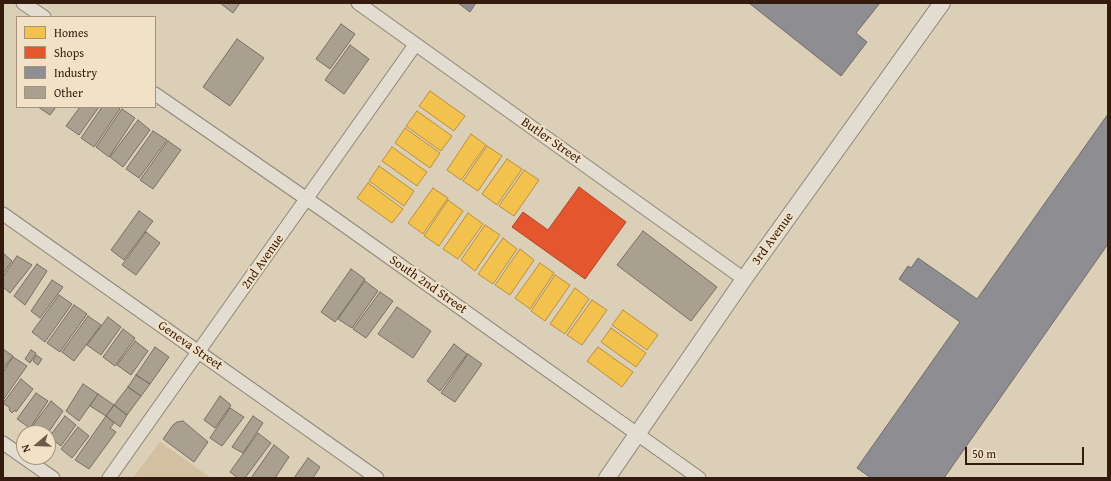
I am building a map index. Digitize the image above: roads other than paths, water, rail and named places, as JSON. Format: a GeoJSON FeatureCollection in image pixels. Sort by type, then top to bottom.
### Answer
{"type":"FeatureCollection","features":[{"type":"Feature","properties":{"kind":"street"},"geometry":{"type":"LineString","coordinates":[[23,3],[42,16]]}},
{"type":"Feature","properties":{"kind":"street","name":"Butler Street"},"geometry":{"type":"LineString","coordinates":[[358,3],[744,279]]}},
{"type":"Feature","properties":{"kind":"street","name":"3rd Avenue"},"geometry":{"type":"LineString","coordinates":[[607,478],[638,436],[744,279],[942,3]]}},
{"type":"Feature","properties":{"kind":"street","name":"2nd Avenue"},"geometry":{"type":"LineString","coordinates":[[109,478],[415,45]]}},
{"type":"Feature","properties":{"kind":"street","name":"South 2nd Street"},"geometry":{"type":"LineString","coordinates":[[156,95],[307,199],[699,478]]}},
{"type":"Feature","properties":{"kind":"street","name":"Geneva Street"},"geometry":{"type":"LineString","coordinates":[[3,214],[377,478]]}},
{"type":"Feature","properties":{"kind":"street"},"geometry":{"type":"LineString","coordinates":[[3,443],[53,478]]}}]}
